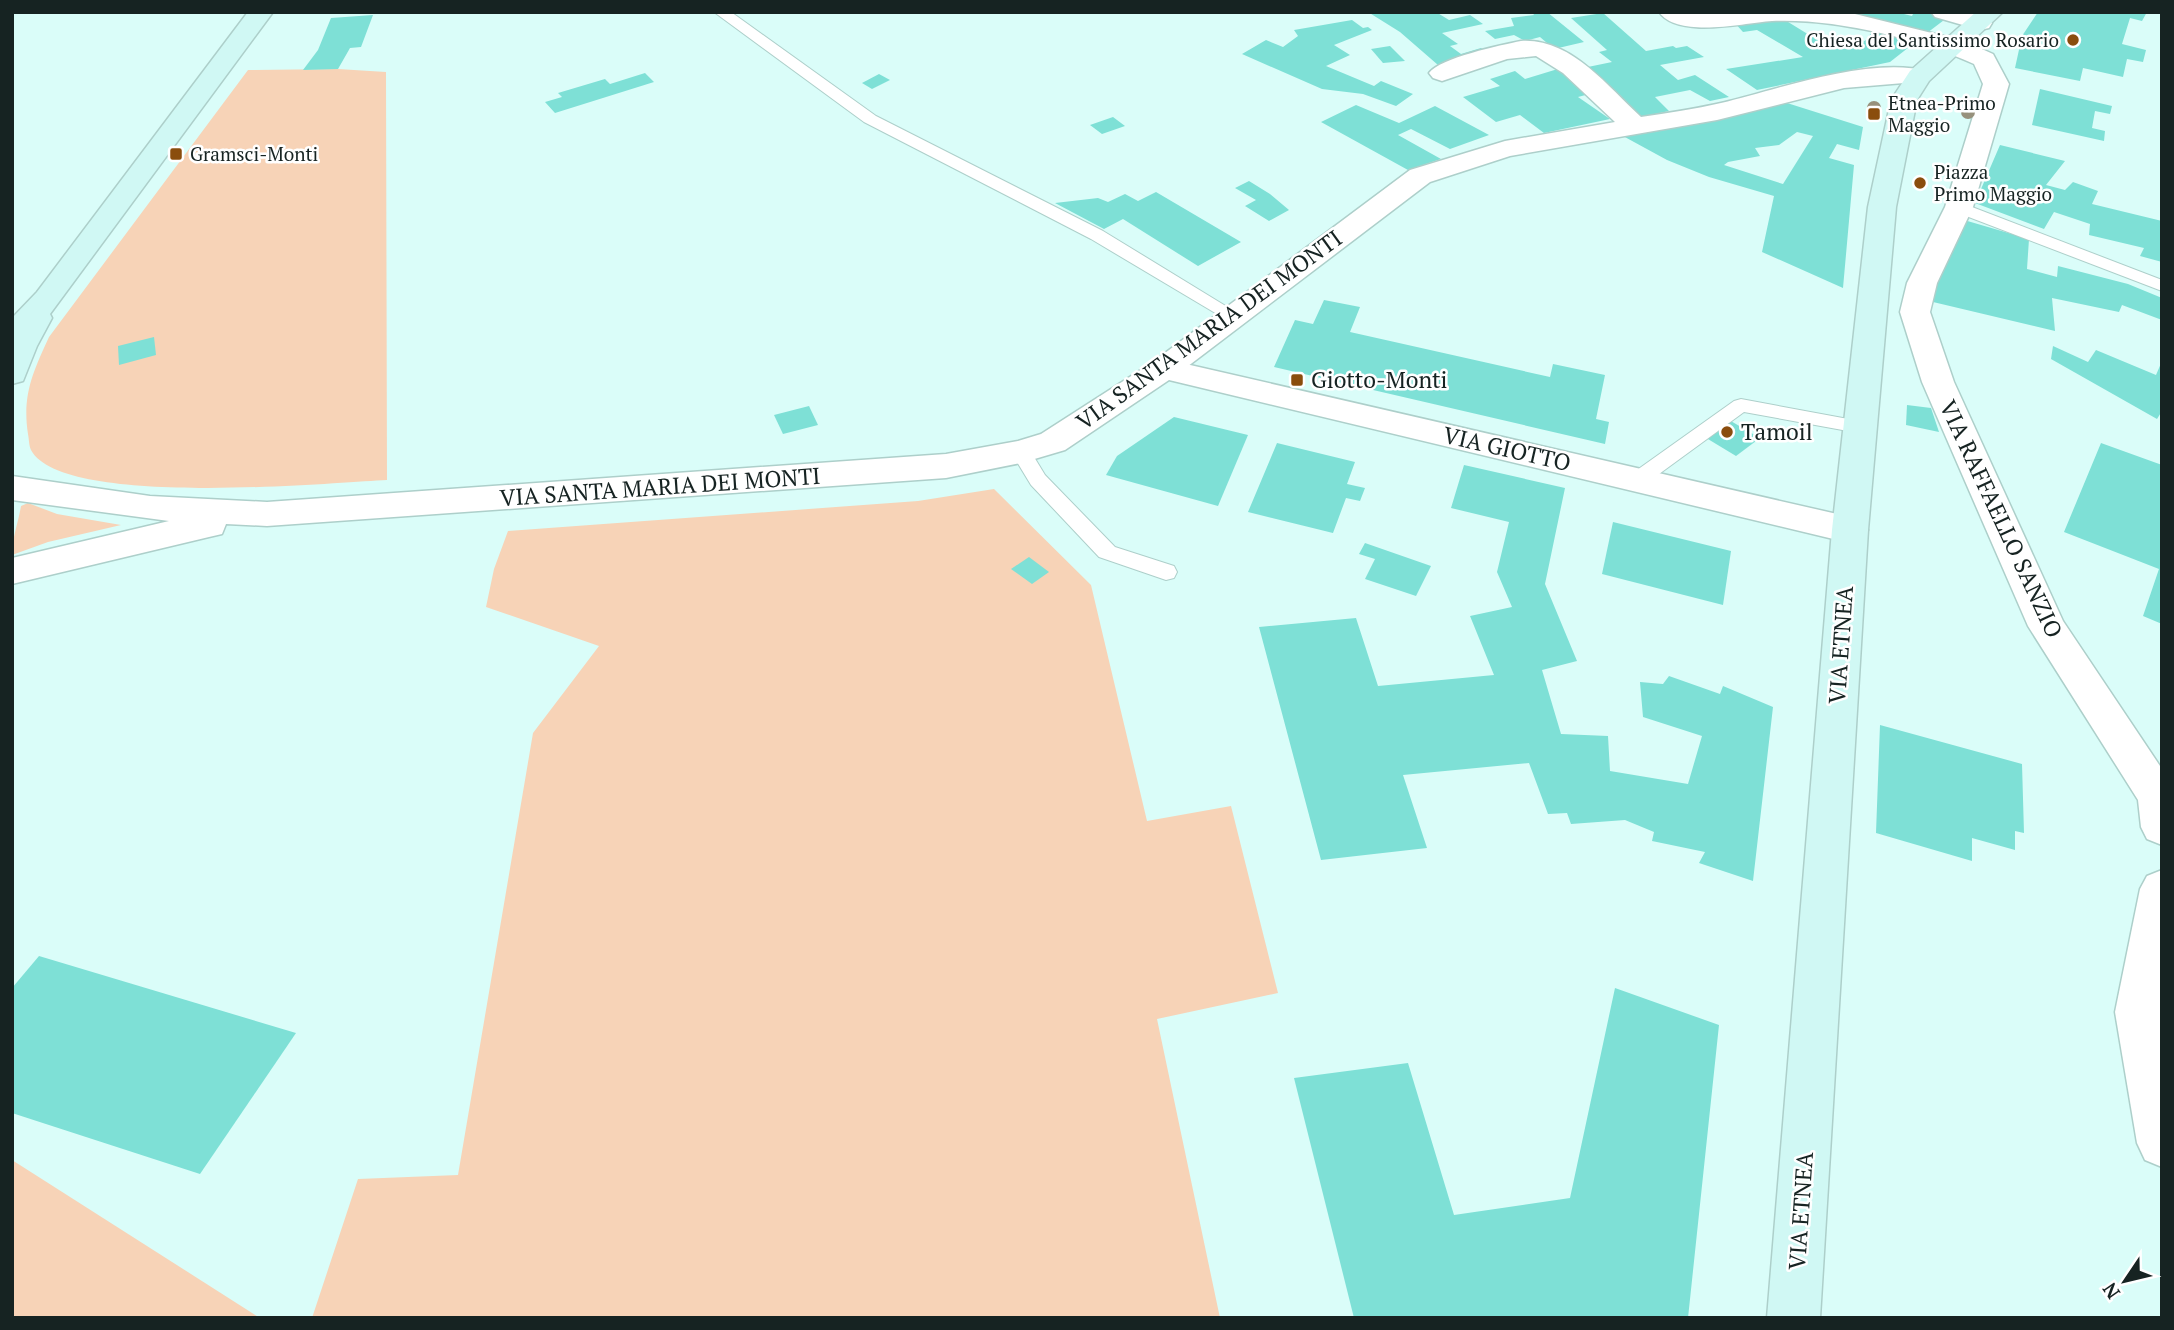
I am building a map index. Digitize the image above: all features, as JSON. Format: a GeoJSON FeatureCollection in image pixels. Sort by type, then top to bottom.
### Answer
{"type":"FeatureCollection","features":[{"type":"Feature","properties":{"kind":"main road"},"geometry":{"type":"LineString","coordinates":[[12,337],[48,298],[261,12]]}},
{"type":"Feature","properties":{"kind":"main road","name":"VIA ETNEA"},"geometry":{"type":"LineString","coordinates":[[1793,1318],[1850,530],[1882,207],[1904,100],[1919,76],[1986,18]]}},
{"type":"Feature","properties":{"kind":"main road"},"geometry":{"type":"LineString","coordinates":[[12,374],[21,346],[48,298]]}},
{"type":"Feature","properties":{"kind":"street"},"geometry":{"type":"LineString","coordinates":[[1671,12],[1693,21],[1774,14],[1818,15],[1855,21],[1955,46],[1984,59],[1996,84],[1959,207]]}},
{"type":"Feature","properties":{"kind":"street"},"geometry":{"type":"LineString","coordinates":[[1943,12],[1986,18]]}},
{"type":"Feature","properties":{"kind":"street"},"geometry":{"type":"LineString","coordinates":[[1442,73],[1509,52],[1540,49],[1567,65],[1635,126]]}},
{"type":"Feature","properties":{"kind":"street","name":"VIA SANTA MARIA DEI MONTI"},"geometry":{"type":"LineString","coordinates":[[267,514],[946,466],[1020,452],[1054,442],[1164,369],[1420,176],[1505,149],[1717,112],[1844,80],[1876,76],[1919,76]]}},
{"type":"Feature","properties":{"kind":"street","name":"VIA RAFFAELLO SANZIO"},"geometry":{"type":"LineString","coordinates":[[1959,207],[1922,283],[1915,312],[1938,382],[2047,626],[2158,797],[2162,827]]}},
{"type":"Feature","properties":{"kind":"street","name":"VIA GIOTTO"},"geometry":{"type":"LineString","coordinates":[[1164,369],[1850,530]]}},
{"type":"Feature","properties":{"kind":"street"},"geometry":{"type":"LineString","coordinates":[[16,482],[64,497],[150,508],[267,514]]}},
{"type":"Feature","properties":{"kind":"street"},"geometry":{"type":"LineString","coordinates":[[12,571],[173,531],[267,514]]}},
{"type":"Feature","properties":{"kind":"street"},"geometry":{"type":"LineString","coordinates":[[2162,889],[2138,1012],[2156,1091],[2162,1143]]}},
{"type":"Feature","properties":{"kind":"lane"},"geometry":{"type":"LineString","coordinates":[[721,12],[870,119],[1097,235],[1233,316]]}},
{"type":"Feature","properties":{"kind":"lane"},"geometry":{"type":"LineString","coordinates":[[1959,207],[2162,286]]}},
{"type":"Feature","properties":{"kind":"lane"},"geometry":{"type":"LineString","coordinates":[[1637,480],[1741,405],[1859,427]]}},
{"type":"Feature","properties":{"kind":"lane"},"geometry":{"type":"LineString","coordinates":[[1020,452],[1038,480],[1107,552],[1166,572]]}},
{"type":"Feature","properties":{"kind":"shaded area"},"geometry":{"type":"Polygon","coordinates":[[[338,69],[386,72],[387,480],[255,487],[141,486],[91,480],[53,468],[31,450],[26,407],[30,384],[49,337],[248,70],[338,69]]]}},
{"type":"Feature","properties":{"kind":"shaded area"},"geometry":{"type":"Polygon","coordinates":[[[994,489],[1091,585],[1147,821],[1231,806],[1278,993],[1157,1019],[1220,1318],[312,1318],[358,1179],[458,1175],[533,733],[599,646],[486,607],[494,569],[508,531],[918,501],[994,489]]]}},
{"type":"Feature","properties":{"kind":"shaded area"},"geometry":{"type":"Polygon","coordinates":[[[28,503],[57,514],[121,525],[48,542],[12,555],[21,506],[28,503]]]}},
{"type":"Feature","properties":{"kind":"shaded area"},"geometry":{"type":"Polygon","coordinates":[[[12,1160],[260,1318],[12,1318],[12,1160]]]}},
{"type":"Feature","properties":{"kind":"building"},"geometry":{"type":"Polygon","coordinates":[[[1368,12],[1436,12],[1449,20],[1470,15],[1483,24],[1442,33],[1458,44],[1450,46],[1461,54],[1481,48],[1487,53],[1438,65],[1400,32],[1368,12]]]}},
{"type":"Feature","properties":{"kind":"building"},"geometry":{"type":"Polygon","coordinates":[[[1532,12],[1547,12],[1584,42],[1554,49],[1540,37],[1525,41],[1514,35],[1495,39],[1485,31],[1514,26],[1511,18],[1534,15],[1532,12]]]}},
{"type":"Feature","properties":{"kind":"building"},"geometry":{"type":"Polygon","coordinates":[[[1837,12],[1896,12],[1912,16],[1914,12],[1931,12],[1948,17],[1927,33],[1837,12]]]}},
{"type":"Feature","properties":{"kind":"building"},"geometry":{"type":"Polygon","coordinates":[[[2038,12],[2147,12],[2142,21],[2130,18],[2122,44],[2146,50],[2143,62],[2127,59],[2123,77],[2083,68],[2080,81],[2015,68],[2022,36],[2038,12]]]}},
{"type":"Feature","properties":{"kind":"building"},"geometry":{"type":"Polygon","coordinates":[[[1603,13],[1646,51],[1687,46],[1704,57],[1660,65],[1678,80],[1695,75],[1729,97],[1710,101],[1690,90],[1655,97],[1669,111],[1638,118],[1583,68],[1612,62],[1599,52],[1607,50],[1571,18],[1603,13]]]}},
{"type":"Feature","properties":{"kind":"building"},"geometry":{"type":"Polygon","coordinates":[[[373,15],[361,47],[350,48],[338,69],[303,70],[318,50],[331,18],[373,15]]]}},
{"type":"Feature","properties":{"kind":"building"},"geometry":{"type":"Polygon","coordinates":[[[1780,17],[1832,49],[1849,35],[1865,41],[1875,28],[1918,40],[1890,62],[1757,90],[1726,69],[1803,57],[1757,30],[1743,32],[1733,21],[1780,17]]]}},
{"type":"Feature","properties":{"kind":"building"},"geometry":{"type":"Polygon","coordinates":[[[1352,20],[1363,28],[1372,30],[1334,45],[1350,55],[1326,66],[1374,86],[1381,81],[1413,94],[1396,106],[1363,94],[1322,89],[1242,54],[1266,40],[1283,47],[1298,36],[1294,30],[1352,20]]]}},
{"type":"Feature","properties":{"kind":"building"},"geometry":{"type":"Polygon","coordinates":[[[1390,46],[1405,61],[1383,63],[1371,49],[1390,46]]]}},
{"type":"Feature","properties":{"kind":"building"},"geometry":{"type":"Polygon","coordinates":[[[1561,68],[1593,93],[1578,97],[1610,119],[1544,133],[1520,115],[1496,122],[1463,97],[1500,86],[1490,79],[1515,71],[1525,79],[1561,68]]]}},
{"type":"Feature","properties":{"kind":"building"},"geometry":{"type":"Polygon","coordinates":[[[645,73],[654,82],[555,113],[545,102],[562,97],[558,93],[605,79],[610,84],[645,73]]]}},
{"type":"Feature","properties":{"kind":"building"},"geometry":{"type":"Polygon","coordinates":[[[879,74],[890,80],[872,89],[862,83],[879,74]]]}},
{"type":"Feature","properties":{"kind":"building"},"geometry":{"type":"Polygon","coordinates":[[[2040,89],[2112,106],[2110,114],[2095,111],[2092,128],[2105,131],[2104,141],[2032,125],[2040,89]]]}},
{"type":"Feature","properties":{"kind":"building"},"geometry":{"type":"Polygon","coordinates":[[[1787,103],[1863,127],[1859,150],[1837,144],[1829,158],[1854,165],[1843,288],[1762,252],[1774,196],[1709,177],[1667,160],[1623,136],[1722,119],[1787,103]],[[1797,132],[1779,145],[1755,148],[1760,156],[1724,165],[1783,184],[1813,136],[1797,132]]]}},
{"type":"Feature","properties":{"kind":"building"},"geometry":{"type":"Polygon","coordinates":[[[1356,105],[1399,123],[1435,106],[1489,135],[1450,149],[1411,129],[1398,135],[1441,159],[1408,170],[1321,122],[1356,105]]]}},
{"type":"Feature","properties":{"kind":"building"},"geometry":{"type":"Polygon","coordinates":[[[1113,117],[1125,126],[1102,134],[1090,125],[1113,117]]]}},
{"type":"Feature","properties":{"kind":"building"},"geometry":{"type":"Polygon","coordinates":[[[2000,145],[2065,161],[2046,185],[2065,190],[2073,182],[2098,191],[2092,204],[2162,221],[2162,262],[2140,256],[2144,248],[2089,235],[2090,224],[2054,212],[2044,229],[1975,203],[2000,145]]]}},
{"type":"Feature","properties":{"kind":"building"},"geometry":{"type":"Polygon","coordinates":[[[1249,181],[1289,210],[1269,221],[1245,206],[1256,200],[1235,188],[1249,181]]]}},
{"type":"Feature","properties":{"kind":"building"},"geometry":{"type":"Polygon","coordinates":[[[1156,192],[1241,242],[1198,266],[1123,219],[1104,229],[1055,203],[1098,198],[1108,202],[1125,194],[1138,201],[1156,192]]]}},
{"type":"Feature","properties":{"kind":"building"},"geometry":{"type":"Polygon","coordinates":[[[1964,220],[2029,239],[2027,269],[2057,277],[2058,266],[2128,284],[2162,298],[2162,320],[2122,305],[2119,312],[2052,298],[2055,331],[1933,302],[1934,286],[1964,220]]]}},
{"type":"Feature","properties":{"kind":"building"},"geometry":{"type":"Polygon","coordinates":[[[1324,300],[1360,307],[1350,332],[1550,377],[1553,364],[1605,375],[1596,419],[1609,422],[1605,444],[1274,367],[1295,320],[1313,324],[1324,300]]]}},
{"type":"Feature","properties":{"kind":"building"},"geometry":{"type":"Polygon","coordinates":[[[154,337],[156,355],[119,365],[118,346],[154,337]]]}},
{"type":"Feature","properties":{"kind":"building"},"geometry":{"type":"Polygon","coordinates":[[[2053,346],[2088,362],[2096,350],[2156,375],[2162,361],[2162,411],[2157,419],[2051,359],[2053,346]]]}},
{"type":"Feature","properties":{"kind":"building"},"geometry":{"type":"Polygon","coordinates":[[[1907,405],[1931,408],[1939,432],[1906,425],[1907,405]]]}},
{"type":"Feature","properties":{"kind":"building"},"geometry":{"type":"Polygon","coordinates":[[[809,406],[818,425],[783,434],[774,415],[809,406]]]}},
{"type":"Feature","properties":{"kind":"building"},"geometry":{"type":"Polygon","coordinates":[[[1717,413],[1760,438],[1736,456],[1693,430],[1717,413]]]}},
{"type":"Feature","properties":{"kind":"building"},"geometry":{"type":"Polygon","coordinates":[[[1174,417],[1248,435],[1218,506],[1106,475],[1117,456],[1174,417]]]}},
{"type":"Feature","properties":{"kind":"building"},"geometry":{"type":"Polygon","coordinates":[[[1277,443],[1355,462],[1347,484],[1365,488],[1360,501],[1346,498],[1333,533],[1248,512],[1277,443]]]}},
{"type":"Feature","properties":{"kind":"building"},"geometry":{"type":"Polygon","coordinates":[[[2101,443],[2162,465],[2162,624],[2143,616],[2159,569],[2064,532],[2101,443]]]}},
{"type":"Feature","properties":{"kind":"building"},"geometry":{"type":"Polygon","coordinates":[[[1464,465],[1565,488],[1545,584],[1577,661],[1542,670],[1561,734],[1608,736],[1610,771],[1688,784],[1702,736],[1643,717],[1640,682],[1663,684],[1669,676],[1720,694],[1723,686],[1773,707],[1753,881],[1699,863],[1705,852],[1652,841],[1654,832],[1625,820],[1571,824],[1567,813],[1548,814],[1529,763],[1403,775],[1427,848],[1321,860],[1259,627],[1356,618],[1378,686],[1494,675],[1470,616],[1512,607],[1497,572],[1509,522],[1451,508],[1464,465]]]}},
{"type":"Feature","properties":{"kind":"building"},"geometry":{"type":"Polygon","coordinates":[[[1613,522],[1731,551],[1723,605],[1602,574],[1613,522]]]}},
{"type":"Feature","properties":{"kind":"building"},"geometry":{"type":"Polygon","coordinates":[[[1365,543],[1431,566],[1416,596],[1365,579],[1375,559],[1359,554],[1365,543]]]}},
{"type":"Feature","properties":{"kind":"building"},"geometry":{"type":"Polygon","coordinates":[[[1029,557],[1049,572],[1032,584],[1011,569],[1029,557]]]}},
{"type":"Feature","properties":{"kind":"building"},"geometry":{"type":"Polygon","coordinates":[[[1880,725],[2022,764],[2024,833],[2015,831],[2015,850],[1972,838],[1972,861],[1876,833],[1880,725]]]}},
{"type":"Feature","properties":{"kind":"building"},"geometry":{"type":"Polygon","coordinates":[[[39,956],[296,1033],[200,1174],[12,1113],[12,988],[39,956]]]}},
{"type":"Feature","properties":{"kind":"building"},"geometry":{"type":"Polygon","coordinates":[[[1615,988],[1719,1025],[1688,1318],[1354,1318],[1294,1078],[1408,1063],[1454,1215],[1570,1198],[1615,988]]]}},
{"type":"Feature","properties":{"kind":"place","name":"Chiesa del Santissimo Rosario"},"geometry":{"type":"Point","coordinates":[2073,40]}},
{"type":"Feature","properties":{"kind":"place","name":"Etnea-Primo Maggio"},"geometry":{"type":"Point","coordinates":[1874,114]}},
{"type":"Feature","properties":{"kind":"place","name":"Gramsci-Monti"},"geometry":{"type":"Point","coordinates":[176,154]}},
{"type":"Feature","properties":{"kind":"place","name":"Piazza Primo Maggio"},"geometry":{"type":"Point","coordinates":[1920,183]}},
{"type":"Feature","properties":{"kind":"place","name":"Giotto-Monti"},"geometry":{"type":"Point","coordinates":[1297,380]}},
{"type":"Feature","properties":{"kind":"place","name":"Tamoil"},"geometry":{"type":"Point","coordinates":[1727,432]}}]}
